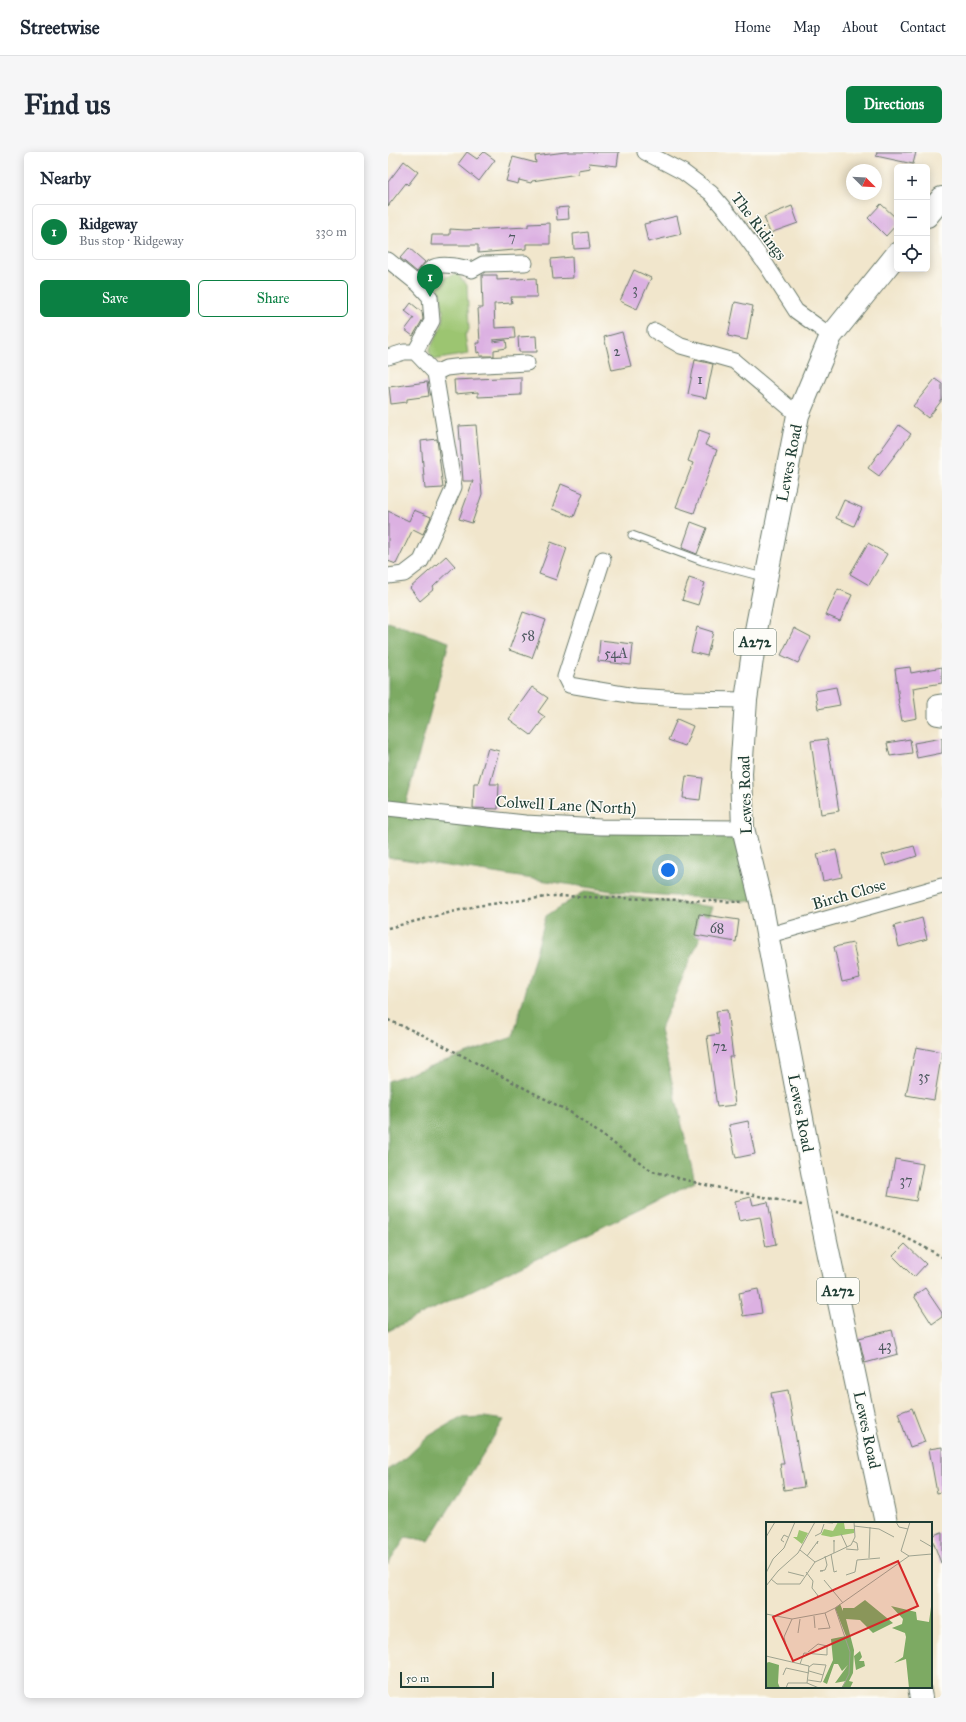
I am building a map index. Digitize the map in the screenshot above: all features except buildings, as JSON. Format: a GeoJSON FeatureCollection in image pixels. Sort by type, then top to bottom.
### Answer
{"type":"FeatureCollection","features":[{"type":"Feature","properties":{"kind":"highway"},"geometry":{"type":"LineString","coordinates":[[930,212],[942,198]]}},
{"type":"Feature","properties":{"kind":"highway","name":"Lewes Road"},"geometry":{"type":"LineString","coordinates":[[886,1522],[819,1208],[760,902],[743,828],[741,773],[746,700],[757,625],[798,415],[831,336],[894,258]]}},
{"type":"Feature","properties":{"kind":"highway"},"geometry":{"type":"LineString","coordinates":[[919,1688],[921,1698]]}},
{"type":"Feature","properties":{"kind":"street","name":"The Ridings"},"geometry":{"type":"LineString","coordinates":[[645,152],[683,172],[710,194],[741,230],[767,266],[796,311],[831,336]]}},
{"type":"Feature","properties":{"kind":"street"},"geometry":{"type":"LineString","coordinates":[[388,260],[418,285],[430,298],[432,321],[415,352]]}},
{"type":"Feature","properties":{"kind":"street"},"geometry":{"type":"LineString","coordinates":[[418,285],[431,268],[438,266],[463,266],[472,270],[483,264],[525,263]]}},
{"type":"Feature","properties":{"kind":"street"},"geometry":{"type":"LineString","coordinates":[[664,330],[681,346],[734,361],[798,415]]}},
{"type":"Feature","properties":{"kind":"street"},"geometry":{"type":"LineString","coordinates":[[388,357],[404,352],[415,352],[435,373],[454,487],[421,561],[404,574],[388,576]]}},
{"type":"Feature","properties":{"kind":"street"},"geometry":{"type":"LineString","coordinates":[[435,373],[446,368],[464,366],[527,363]]}},
{"type":"Feature","properties":{"kind":"street"},"geometry":{"type":"LineString","coordinates":[[603,559],[565,677],[569,685],[635,696],[682,700],[746,700]]}},
{"type":"Feature","properties":{"kind":"street"},"geometry":{"type":"LineString","coordinates":[[942,702],[936,703],[936,717],[942,718]]}},
{"type":"Feature","properties":{"kind":"street","name":"Colwell Lane (North)"},"geometry":{"type":"LineString","coordinates":[[388,808],[526,823],[594,827],[743,828]]}},
{"type":"Feature","properties":{"kind":"street","name":"Birch Close"},"geometry":{"type":"LineString","coordinates":[[766,936],[942,886]]}},
{"type":"Feature","properties":{"kind":"lane"},"geometry":{"type":"LineString","coordinates":[[632,534],[702,561],[766,578]]}},
{"type":"Feature","properties":{"kind":"path"},"geometry":{"type":"LineString","coordinates":[[388,928],[476,906],[554,896],[760,902]]}},
{"type":"Feature","properties":{"kind":"path"},"geometry":{"type":"LineString","coordinates":[[388,1020],[421,1034],[570,1112],[652,1171],[701,1184],[857,1217],[917,1243],[942,1257]]}},
{"type":"Feature","properties":{"kind":"green space"},"geometry":{"type":"Polygon","coordinates":[[[457,274],[467,285],[469,330],[465,335],[468,354],[433,360],[429,351],[442,325],[444,317],[440,291],[432,281],[457,274]]]}},
{"type":"Feature","properties":{"kind":"green space"},"geometry":{"type":"Polygon","coordinates":[[[388,622],[449,642],[403,814],[743,828],[761,902],[619,892],[388,857],[388,622]]]}},
{"type":"Feature","properties":{"kind":"green space"},"geometry":{"type":"Polygon","coordinates":[[[585,891],[713,907],[660,1030],[695,1182],[388,1331],[388,1081],[513,1037],[546,916],[585,891]]]}},
{"type":"Feature","properties":{"kind":"green space"},"geometry":{"type":"Polygon","coordinates":[[[484,1417],[504,1420],[429,1541],[406,1537],[388,1564],[388,1470],[407,1457],[429,1436],[459,1418],[484,1417]]]}},
{"type":"Feature","properties":{"kind":"place","name":"Ridgeway"},"geometry":{"type":"Point","coordinates":[430,297]}}]}
